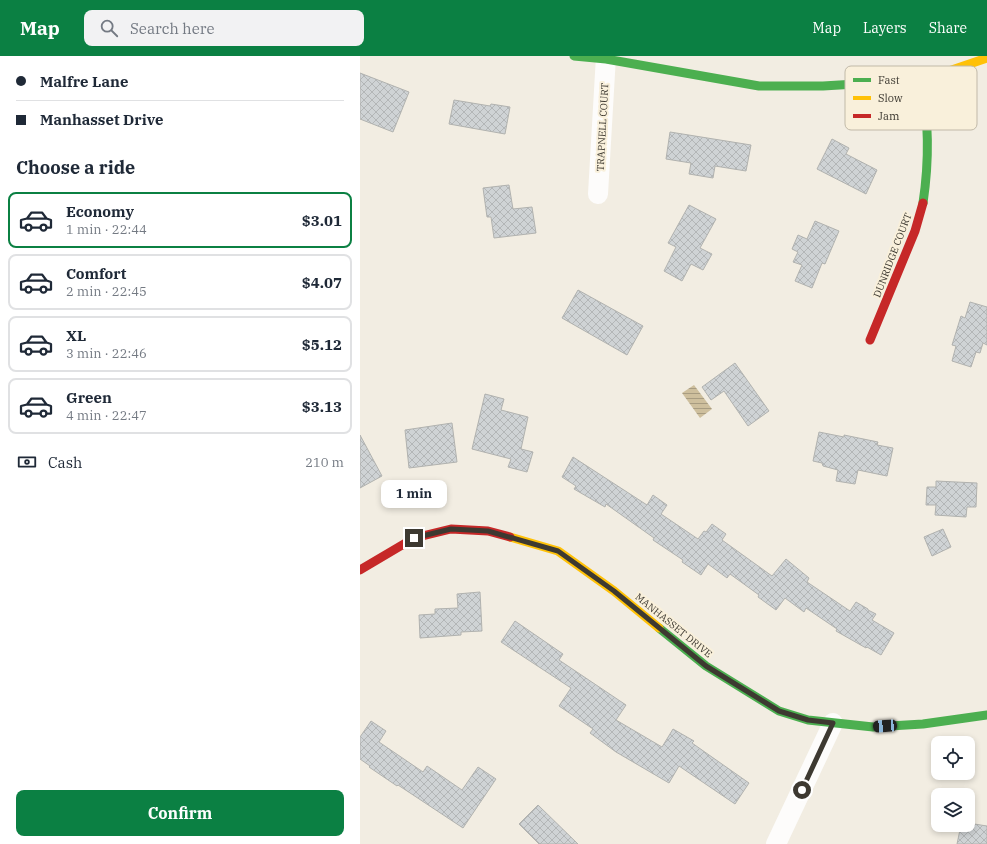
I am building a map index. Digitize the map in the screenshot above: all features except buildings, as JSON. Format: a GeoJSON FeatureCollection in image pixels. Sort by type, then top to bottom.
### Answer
{"type":"FeatureCollection","features":[{"type":"Feature","properties":{"kind":"street"},"geometry":{"type":"LineString","coordinates":[[574,56],[606,58],[759,86],[823,86],[845,84]]}},
{"type":"Feature","properties":{"kind":"street","name":"TRAPNELL COURT"},"geometry":{"type":"LineString","coordinates":[[598,194],[606,58]]}},
{"type":"Feature","properties":{"kind":"street"},"geometry":{"type":"LineString","coordinates":[[963,66],[987,58]]}},
{"type":"Feature","properties":{"kind":"street","name":"DUNRIDGE COURT"},"geometry":{"type":"LineString","coordinates":[[870,340],[915,231],[923,202],[927,170],[926,130]]}},
{"type":"Feature","properties":{"kind":"street","name":"MANHASSET DRIVE"},"geometry":{"type":"LineString","coordinates":[[360,570],[414,538],[451,529],[488,531],[558,551],[614,591],[706,666],[779,711],[808,720],[873,727],[923,724],[987,715]]}},
{"type":"Feature","properties":{"kind":"street"},"geometry":{"type":"LineString","coordinates":[[776,844],[833,723]]}},
{"type":"Feature","properties":{"kind":"shaded area"},"geometry":{"type":"Polygon","coordinates":[[[694,385],[712,409],[700,418],[682,393],[694,385]]]}},
{"type":"Feature","properties":{"kind":"traffic: fast"},"geometry":{"type":"LineString","coordinates":[[574,56],[606,59],[759,86],[845,85]]}},
{"type":"Feature","properties":{"kind":"traffic: fast"},"geometry":{"type":"LineString","coordinates":[[923,203],[927,157],[927,130]]}},
{"type":"Feature","properties":{"kind":"traffic: fast"},"geometry":{"type":"LineString","coordinates":[[659,628],[706,666],[779,711],[808,720],[873,727],[923,724],[987,715]]}},
{"type":"Feature","properties":{"kind":"traffic: slow"},"geometry":{"type":"LineString","coordinates":[[963,66],[987,58]]}},
{"type":"Feature","properties":{"kind":"traffic: slow"},"geometry":{"type":"LineString","coordinates":[[510,537],[558,551],[614,591],[659,628]]}},
{"type":"Feature","properties":{"kind":"traffic: jam"},"geometry":{"type":"LineString","coordinates":[[870,340],[915,231],[923,203]]}},
{"type":"Feature","properties":{"kind":"traffic: jam"},"geometry":{"type":"LineString","coordinates":[[360,570],[414,538],[451,529],[488,531],[510,537]]}},
{"type":"Feature","properties":{"kind":"route"},"geometry":{"type":"LineString","coordinates":[[414,538],[451,529],[488,531],[558,551],[614,591],[706,666],[779,711],[808,720],[833,723],[802,790]]}}]}
